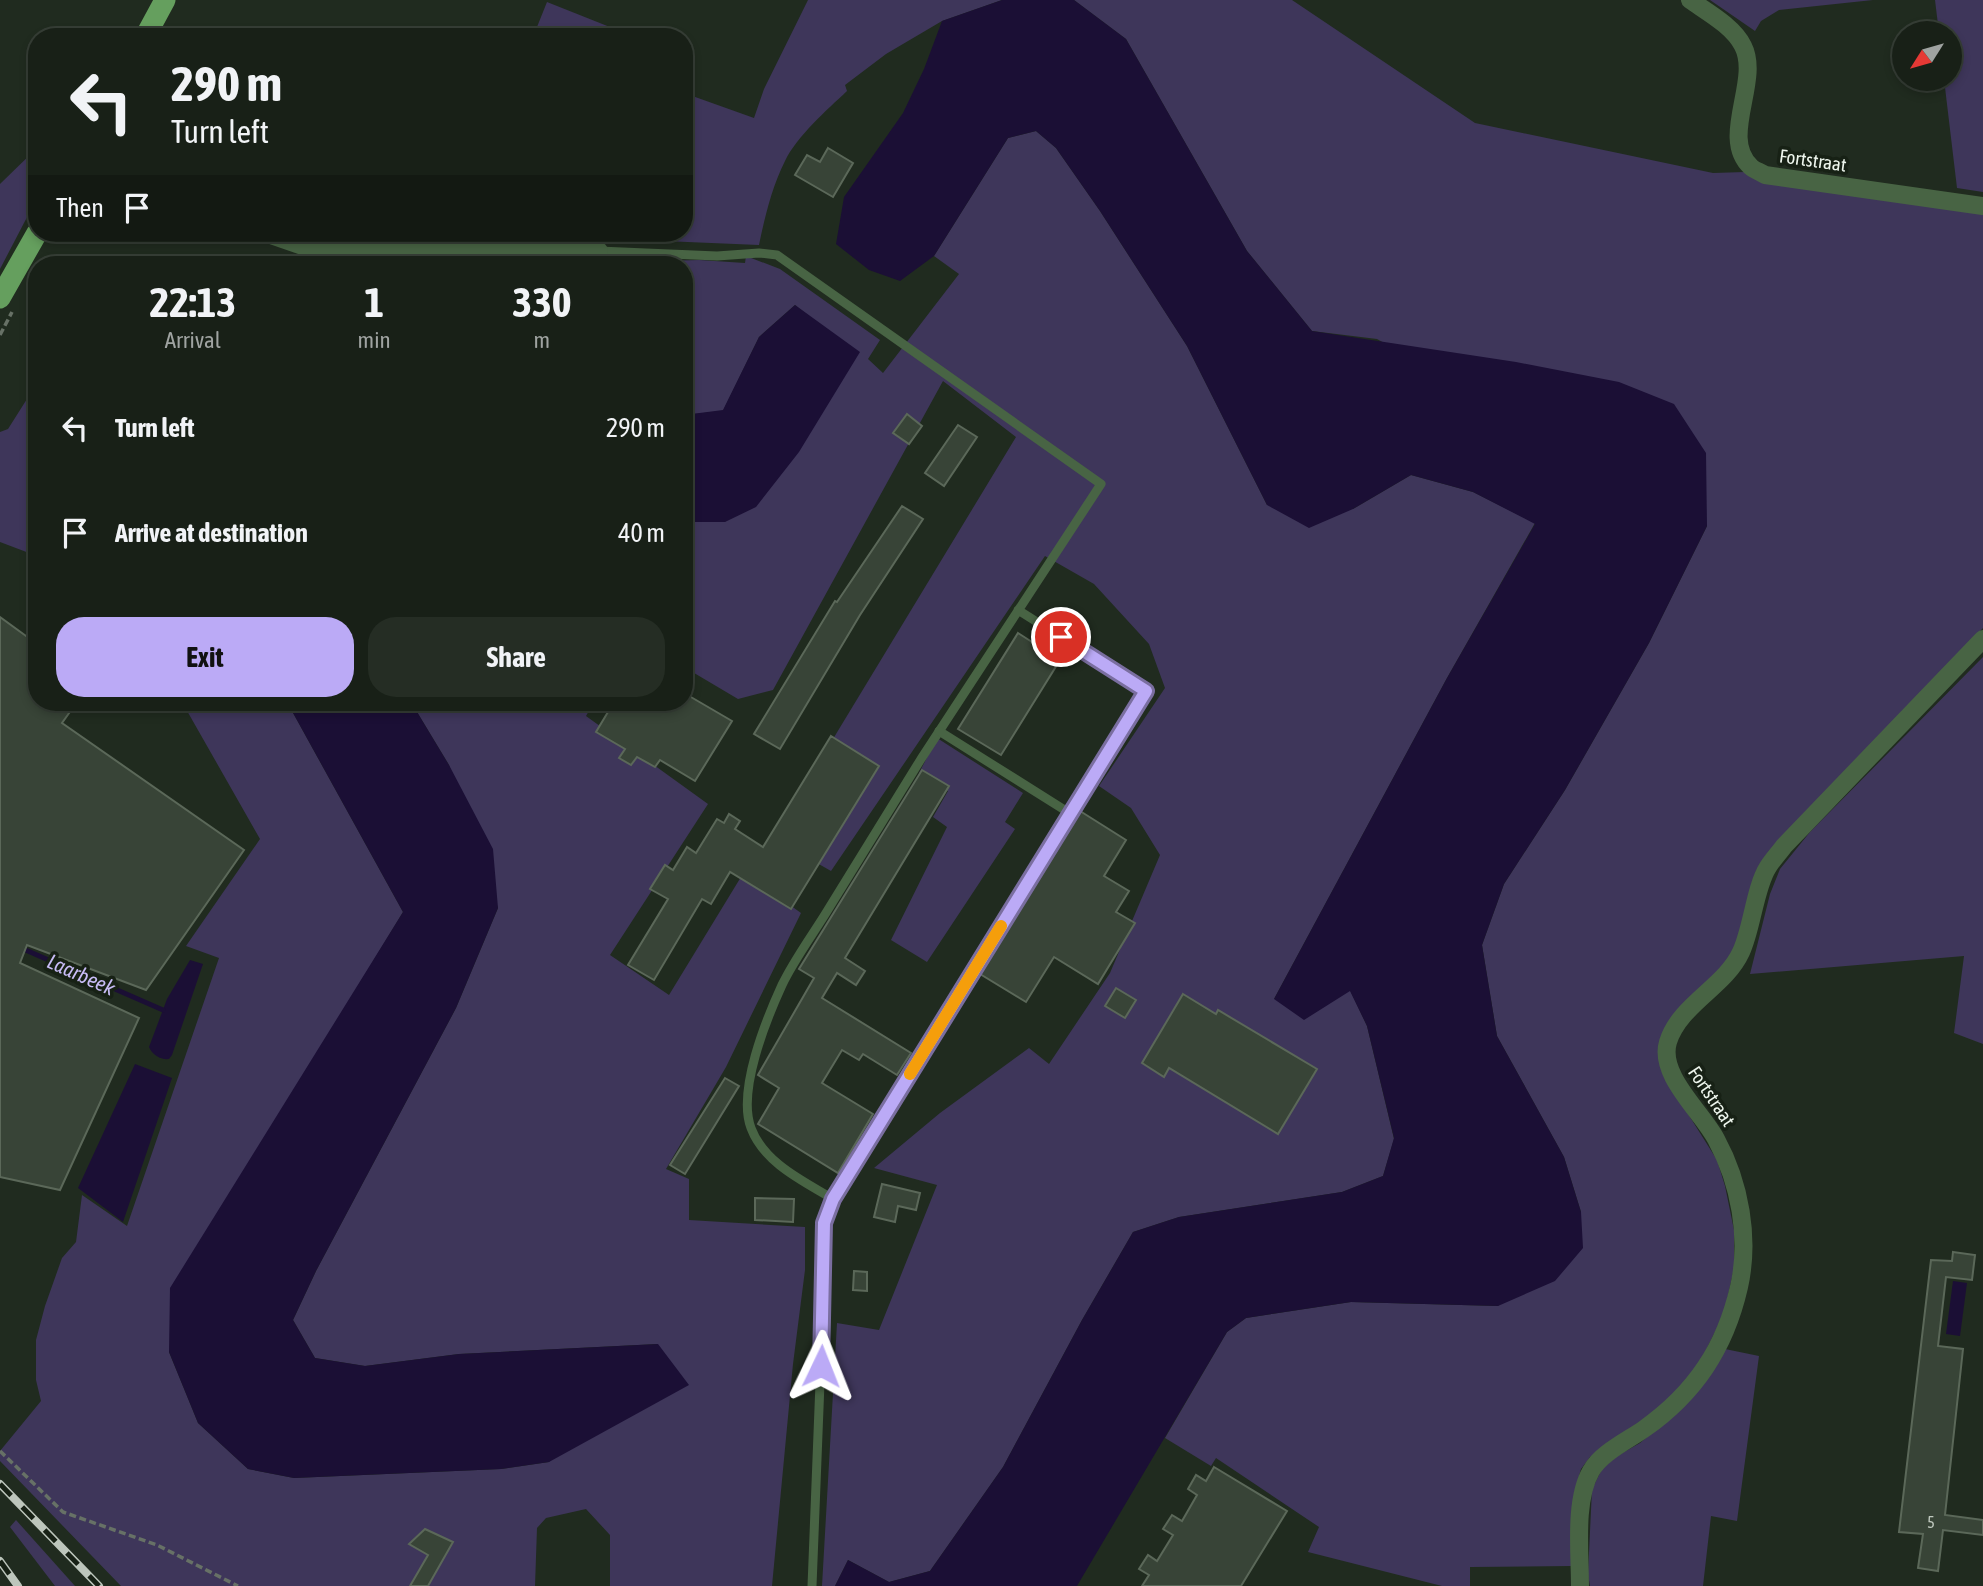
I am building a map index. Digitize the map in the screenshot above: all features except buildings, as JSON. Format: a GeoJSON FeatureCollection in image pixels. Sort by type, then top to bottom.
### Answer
{"type":"FeatureCollection","features":[{"type":"Feature","properties":{"kind":"main road"},"geometry":{"type":"LineString","coordinates":[[150,28],[166,0]]}},
{"type":"Feature","properties":{"kind":"main road"},"geometry":{"type":"LineString","coordinates":[[0,298],[32,242]]}},
{"type":"Feature","properties":{"kind":"street","name":"Fortstraat"},"geometry":{"type":"LineString","coordinates":[[1689,0],[1728,27],[1743,45],[1748,65],[1739,136],[1740,151],[1751,167],[1765,175],[1983,206]]}},
{"type":"Feature","properties":{"kind":"street"},"geometry":{"type":"LineString","coordinates":[[291,242],[320,252],[599,251]]}},
{"type":"Feature","properties":{"kind":"street","name":"Fortstraat"},"geometry":{"type":"LineString","coordinates":[[1580,1586],[1580,1521],[1585,1484],[1591,1470],[1601,1459],[1670,1411],[1703,1373],[1724,1335],[1739,1286],[1743,1241],[1738,1191],[1716,1138],[1671,1073],[1667,1056],[1668,1042],[1684,1016],[1725,974],[1740,954],[1767,869],[1784,846],[1983,639]]}},
{"type":"Feature","properties":{"kind":"lane"},"geometry":{"type":"LineString","coordinates":[[599,251],[717,256],[759,253],[777,256],[1101,484],[939,731],[783,984],[766,1026],[748,1082],[746,1106],[750,1125],[757,1141],[783,1168],[833,1199]]}},
{"type":"Feature","properties":{"kind":"lane"},"geometry":{"type":"LineString","coordinates":[[812,1586],[824,1223],[833,1199],[1146,691],[1018,610]]}},
{"type":"Feature","properties":{"kind":"lane"},"geometry":{"type":"LineString","coordinates":[[939,731],[1070,814]]}},
{"type":"Feature","properties":{"kind":"path"},"geometry":{"type":"LineString","coordinates":[[0,1451],[63,1512],[157,1545],[238,1586]]}},
{"type":"Feature","properties":{"kind":"shaded area"},"geometry":{"type":"Polygon","coordinates":[[[808,0],[1002,0],[942,21],[886,54],[845,85],[847,91],[805,133],[785,161],[769,202],[759,245],[687,242],[693,242],[693,96],[754,118],[764,89],[808,0]]]}},
{"type":"Feature","properties":{"kind":"shaded area"},"geometry":{"type":"Polygon","coordinates":[[[1002,0],[1074,0],[1126,39],[1247,251],[1312,331],[1516,362],[1619,382],[1674,404],[1706,453],[1707,526],[1649,643],[1565,790],[1504,884],[1482,945],[1497,1036],[1564,1157],[1581,1212],[1583,1248],[1555,1281],[1498,1306],[1351,1302],[1246,1318],[1227,1332],[1077,1586],[835,1586],[848,1560],[889,1582],[930,1571],[1003,1467],[1133,1232],[1179,1217],[1342,1192],[1383,1176],[1394,1138],[1367,1026],[1350,991],[1304,1020],[1274,999],[1447,678],[1535,524],[1473,492],[1411,475],[1353,509],[1309,528],[1267,505],[1187,346],[1056,148],[1036,131],[1008,138],[934,256],[900,281],[869,270],[836,244],[844,197],[903,113],[924,69],[942,21],[1002,0]]]}},
{"type":"Feature","properties":{"kind":"shaded area"},"geometry":{"type":"Polygon","coordinates":[[[1074,0],[1292,0],[1475,123],[1713,173],[1745,172],[1983,213],[1983,628],[1766,855],[1756,871],[1733,955],[1664,1036],[1683,1106],[1717,1160],[1725,1186],[1734,1230],[1734,1268],[1724,1314],[1696,1370],[1654,1415],[1590,1457],[1581,1469],[1576,1487],[1572,1566],[1470,1567],[1470,1586],[1442,1586],[1308,1552],[1319,1527],[1216,1458],[1211,1466],[1165,1438],[1227,1332],[1246,1318],[1351,1302],[1498,1306],[1581,1212],[1564,1157],[1497,1036],[1482,945],[1504,884],[1565,790],[1649,643],[1707,526],[1377,339],[1312,331],[1247,251],[1126,39],[1074,0]]]}},
{"type":"Feature","properties":{"kind":"shaded area"},"geometry":{"type":"Polygon","coordinates":[[[1710,0],[1873,0],[1779,10],[1761,21],[1755,31],[1710,0]]]}},
{"type":"Feature","properties":{"kind":"shaded area"},"geometry":{"type":"Polygon","coordinates":[[[1935,0],[1983,0],[1983,192],[1957,188],[1945,91],[1962,91],[1962,21],[1938,21],[1935,0]]]}},
{"type":"Feature","properties":{"kind":"shaded area"},"geometry":{"type":"Polygon","coordinates":[[[547,2],[612,28],[537,28],[547,2]]]}},
{"type":"Feature","properties":{"kind":"shaded area"},"geometry":{"type":"Polygon","coordinates":[[[1036,131],[1056,148],[1187,346],[1267,505],[1353,509],[1411,475],[1473,492],[1535,523],[1447,678],[1274,999],[1350,990],[1367,1026],[1394,1139],[1383,1176],[1342,1192],[1179,1217],[1133,1232],[1003,1467],[930,1571],[889,1582],[848,1560],[835,1586],[822,1586],[837,1323],[879,1330],[937,1185],[874,1168],[940,1113],[1029,1048],[1049,1064],[1110,973],[1160,855],[1131,808],[1099,786],[1165,688],[1149,644],[1094,584],[1045,556],[831,871],[773,838],[1016,437],[943,381],[773,690],[738,699],[693,672],[693,522],[725,522],[820,325],[795,305],[759,337],[723,411],[693,414],[693,260],[745,263],[746,256],[780,269],[880,340],[868,359],[883,373],[959,274],[934,256],[1008,138],[1036,131]]]}},
{"type":"Feature","properties":{"kind":"shaded area"},"geometry":{"type":"Polygon","coordinates":[[[28,157],[28,215],[0,269],[0,184],[28,157]]]}},
{"type":"Feature","properties":{"kind":"shaded area"},"geometry":{"type":"Polygon","coordinates":[[[795,305],[860,352],[799,452],[756,507],[725,522],[693,522],[693,414],[723,410],[759,337],[795,305]]]}},
{"type":"Feature","properties":{"kind":"shaded area"},"geometry":{"type":"Polygon","coordinates":[[[28,400],[28,553],[0,542],[0,432],[8,429],[28,400]]]}},
{"type":"Feature","properties":{"kind":"shaded area"},"geometry":{"type":"Polygon","coordinates":[[[1983,657],[1983,1044],[1954,1033],[1964,956],[1750,974],[1770,894],[1780,869],[1810,832],[1983,657]]]}},
{"type":"Feature","properties":{"kind":"shaded area"},"geometry":{"type":"Polygon","coordinates":[[[187,711],[292,711],[403,912],[349,1001],[169,1352],[198,1423],[248,1469],[294,1478],[501,1469],[549,1462],[658,1344],[459,1354],[365,1366],[315,1358],[293,1320],[316,1271],[456,1008],[498,908],[449,765],[416,711],[589,711],[586,716],[708,804],[610,955],[669,995],[744,872],[801,913],[726,1067],[666,1169],[689,1179],[689,1220],[805,1227],[805,1270],[793,1364],[772,1586],[610,1586],[610,1535],[586,1509],[546,1518],[537,1528],[535,1586],[121,1586],[0,1461],[0,1451],[41,1401],[36,1380],[36,1340],[62,1258],[76,1242],[82,1195],[127,1226],[219,958],[186,946],[260,839],[187,711]]]}},
{"type":"Feature","properties":{"kind":"shaded area"},"geometry":{"type":"Polygon","coordinates":[[[292,711],[416,711],[449,765],[493,849],[498,908],[456,1008],[316,1271],[293,1320],[315,1358],[365,1366],[459,1354],[658,1344],[689,1385],[549,1462],[501,1469],[294,1478],[248,1469],[198,1423],[169,1352],[170,1288],[403,912],[292,711]]]}},
{"type":"Feature","properties":{"kind":"shaded area"},"geometry":{"type":"Polygon","coordinates":[[[937,738],[1023,793],[1005,822],[1015,829],[927,962],[891,940],[947,827],[933,817],[948,791],[919,773],[937,738]]]}},
{"type":"Feature","properties":{"kind":"shaded area"},"geometry":{"type":"Polygon","coordinates":[[[190,960],[203,964],[172,1055],[169,1059],[163,1059],[155,1055],[149,1047],[167,999],[190,960]]]}},
{"type":"Feature","properties":{"kind":"shaded area"},"geometry":{"type":"Polygon","coordinates":[[[135,1064],[172,1078],[123,1222],[78,1188],[135,1064]]]}},
{"type":"Feature","properties":{"kind":"shaded area"},"geometry":{"type":"Polygon","coordinates":[[[1953,1281],[1967,1283],[1960,1336],[1946,1334],[1953,1281]]]}},
{"type":"Feature","properties":{"kind":"shaded area"},"geometry":{"type":"Polygon","coordinates":[[[1725,1349],[1759,1356],[1737,1521],[1711,1516],[1703,1586],[1590,1586],[1588,1574],[1592,1489],[1602,1469],[1617,1456],[1640,1443],[1686,1404],[1725,1349]]]}},
{"type":"Feature","properties":{"kind":"shaded area"},"geometry":{"type":"Polygon","coordinates":[[[16,1520],[75,1586],[55,1586],[10,1527],[16,1520]]]}},
{"type":"Feature","properties":{"kind":"waterway","name":"Laarbeek"},"geometry":{"type":"LineString","coordinates":[[21,948],[163,1010]]}},
{"type":"Feature","properties":{"kind":"railway"},"geometry":{"type":"LineString","coordinates":[[0,1484],[99,1586]]}},
{"type":"Feature","properties":{"kind":"railway"},"geometry":{"type":"LineString","coordinates":[[0,1561],[18,1586]]}},
{"type":"Feature","properties":{"kind":"slow traffic"},"geometry":{"type":"LineString","coordinates":[[910,1074],[1001,926]]}},
{"type":"Feature","properties":{"kind":"route"},"geometry":{"type":"LineString","coordinates":[[821,1366],[824,1223],[833,1199],[1146,691],[1061,637]]}}]}
